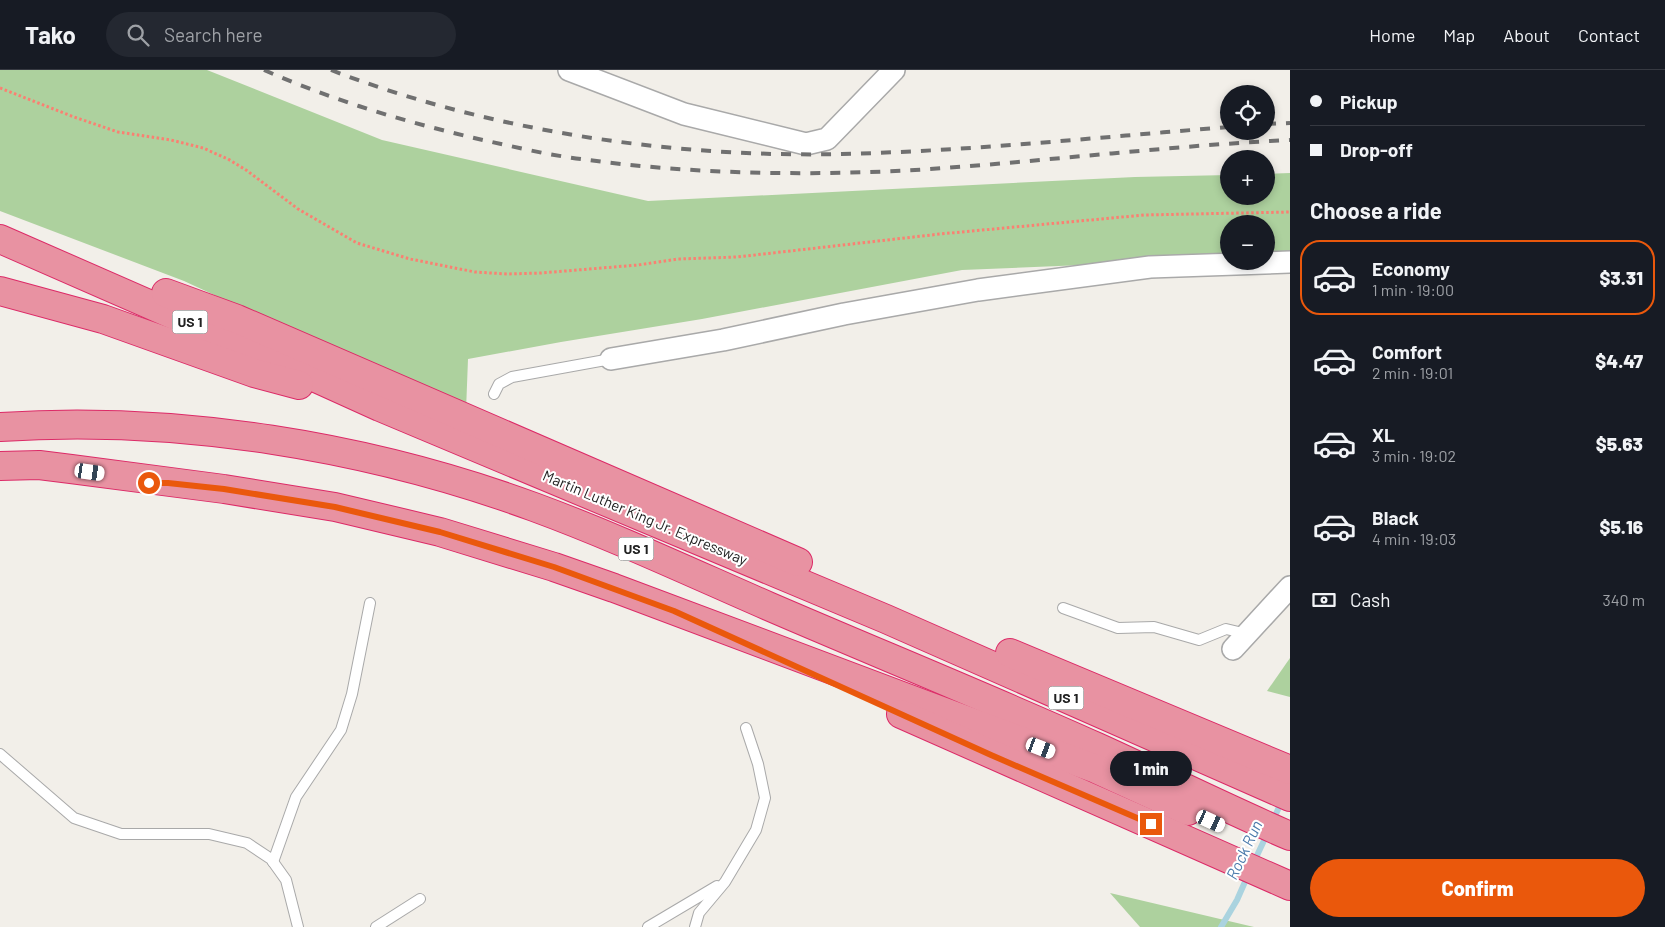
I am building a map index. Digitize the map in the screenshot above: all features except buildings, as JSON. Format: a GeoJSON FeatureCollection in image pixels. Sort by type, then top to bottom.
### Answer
{"type":"FeatureCollection","features":[{"type":"Feature","properties":{"kind":"highway"},"geometry":{"type":"LineString","coordinates":[[0,230],[237,319],[1065,677],[1250,767],[1290,770]]}},
{"type":"Feature","properties":{"kind":"highway","name":"Martin Luther King Jr. Expressway"},"geometry":{"type":"LineString","coordinates":[[0,239],[380,407],[886,619],[1250,767],[1290,797]]}},
{"type":"Feature","properties":{"kind":"highway"},"geometry":{"type":"LineString","coordinates":[[0,291],[103,319],[254,373],[380,407]]}},
{"type":"Feature","properties":{"kind":"highway","name":"US 1"},"geometry":{"type":"LineString","coordinates":[[0,428],[69,425],[120,426],[226,434],[330,451],[431,474],[584,526],[1098,747],[1230,820],[1290,836]]}},
{"type":"Feature","properties":{"kind":"highway"},"geometry":{"type":"LineString","coordinates":[[0,466],[39,465],[277,497],[335,507],[459,538],[554,567],[1096,769],[1230,820],[1248,838],[1290,846]]}},
{"type":"Feature","properties":{"kind":"highway"},"geometry":{"type":"LineString","coordinates":[[0,484],[168,483]]}},
{"type":"Feature","properties":{"kind":"highway"},"geometry":{"type":"LineString","coordinates":[[674,611],[991,755],[1289,886]]}},
{"type":"Feature","properties":{"kind":"street"},"geometry":{"type":"LineString","coordinates":[[569,70],[684,114],[806,144],[827,139],[894,70]]}},
{"type":"Feature","properties":{"kind":"street"},"geometry":{"type":"LineString","coordinates":[[611,359],[723,340],[844,314],[978,290],[1150,267],[1290,262]]}},
{"type":"Feature","properties":{"kind":"street"},"geometry":{"type":"LineString","coordinates":[[1240,642],[1290,587]]}},
{"type":"Feature","properties":{"kind":"lane"},"geometry":{"type":"LineString","coordinates":[[494,394],[500,384],[512,377],[611,359]]}},
{"type":"Feature","properties":{"kind":"lane"},"geometry":{"type":"LineString","coordinates":[[273,862],[296,797],[341,730],[352,694],[370,603]]}},
{"type":"Feature","properties":{"kind":"lane"},"geometry":{"type":"LineString","coordinates":[[1063,608],[1118,628],[1154,627],[1199,640],[1226,629],[1240,642]]}},
{"type":"Feature","properties":{"kind":"lane"},"geometry":{"type":"LineString","coordinates":[[695,927],[699,913],[725,882],[756,830],[765,798],[758,764],[746,728]]}},
{"type":"Feature","properties":{"kind":"lane"},"geometry":{"type":"LineString","coordinates":[[0,754],[74,818],[121,834],[209,834],[247,843],[271,859],[286,880],[298,927]]}},
{"type":"Feature","properties":{"kind":"lane"},"geometry":{"type":"LineString","coordinates":[[648,927],[725,882]]}},
{"type":"Feature","properties":{"kind":"lane"},"geometry":{"type":"LineString","coordinates":[[376,927],[420,899]]}},
{"type":"Feature","properties":{"kind":"path"},"geometry":{"type":"LineString","coordinates":[[0,88],[118,132],[171,140],[203,148],[234,163],[298,209],[357,243],[410,259],[476,272],[508,274],[541,273],[638,265],[678,259],[737,257],[940,234],[1144,215],[1290,212]]}},
{"type":"Feature","properties":{"kind":"green space"},"geometry":{"type":"Polygon","coordinates":[[[0,70],[207,70],[382,140],[648,201],[1135,177],[1220,175],[1220,205],[1275,205],[1275,174],[1290,173],[1290,256],[1275,257],[1275,215],[1220,215],[1220,259],[962,270],[702,319],[468,359],[466,411],[184,281],[0,211],[0,70]]]}},
{"type":"Feature","properties":{"kind":"green space"},"geometry":{"type":"Polygon","coordinates":[[[1290,658],[1290,697],[1267,691],[1290,658]]]}},
{"type":"Feature","properties":{"kind":"green space"},"geometry":{"type":"Polygon","coordinates":[[[1110,893],[1254,927],[1140,927],[1110,893]]]}},
{"type":"Feature","properties":{"kind":"waterway","name":"Rock Run"},"geometry":{"type":"LineString","coordinates":[[1273,821],[1282,800]]}},
{"type":"Feature","properties":{"kind":"waterway","name":"Rock Run"},"geometry":{"type":"LineString","coordinates":[[1253,864],[1268,832]]}},
{"type":"Feature","properties":{"kind":"waterway","name":"Rock Run"},"geometry":{"type":"LineString","coordinates":[[1221,927],[1237,900],[1248,875]]}},
{"type":"Feature","properties":{"kind":"railway"},"geometry":{"type":"LineString","coordinates":[[264,70],[317,92],[400,119],[519,148],[581,159],[705,171],[832,173],[915,170],[1196,146],[1290,140]]}},
{"type":"Feature","properties":{"kind":"railway"},"geometry":{"type":"LineString","coordinates":[[331,70],[391,91],[517,124],[647,145],[713,151],[778,154],[890,152],[987,147],[1220,128]]}},
{"type":"Feature","properties":{"kind":"railway"},"geometry":{"type":"LineString","coordinates":[[1275,124],[1290,123]]}},
{"type":"Feature","properties":{"kind":"route"},"geometry":{"type":"LineString","coordinates":[[149,483],[168,483],[224,489],[335,507],[440,532],[554,567],[674,611],[991,755],[1151,824]]}}]}
